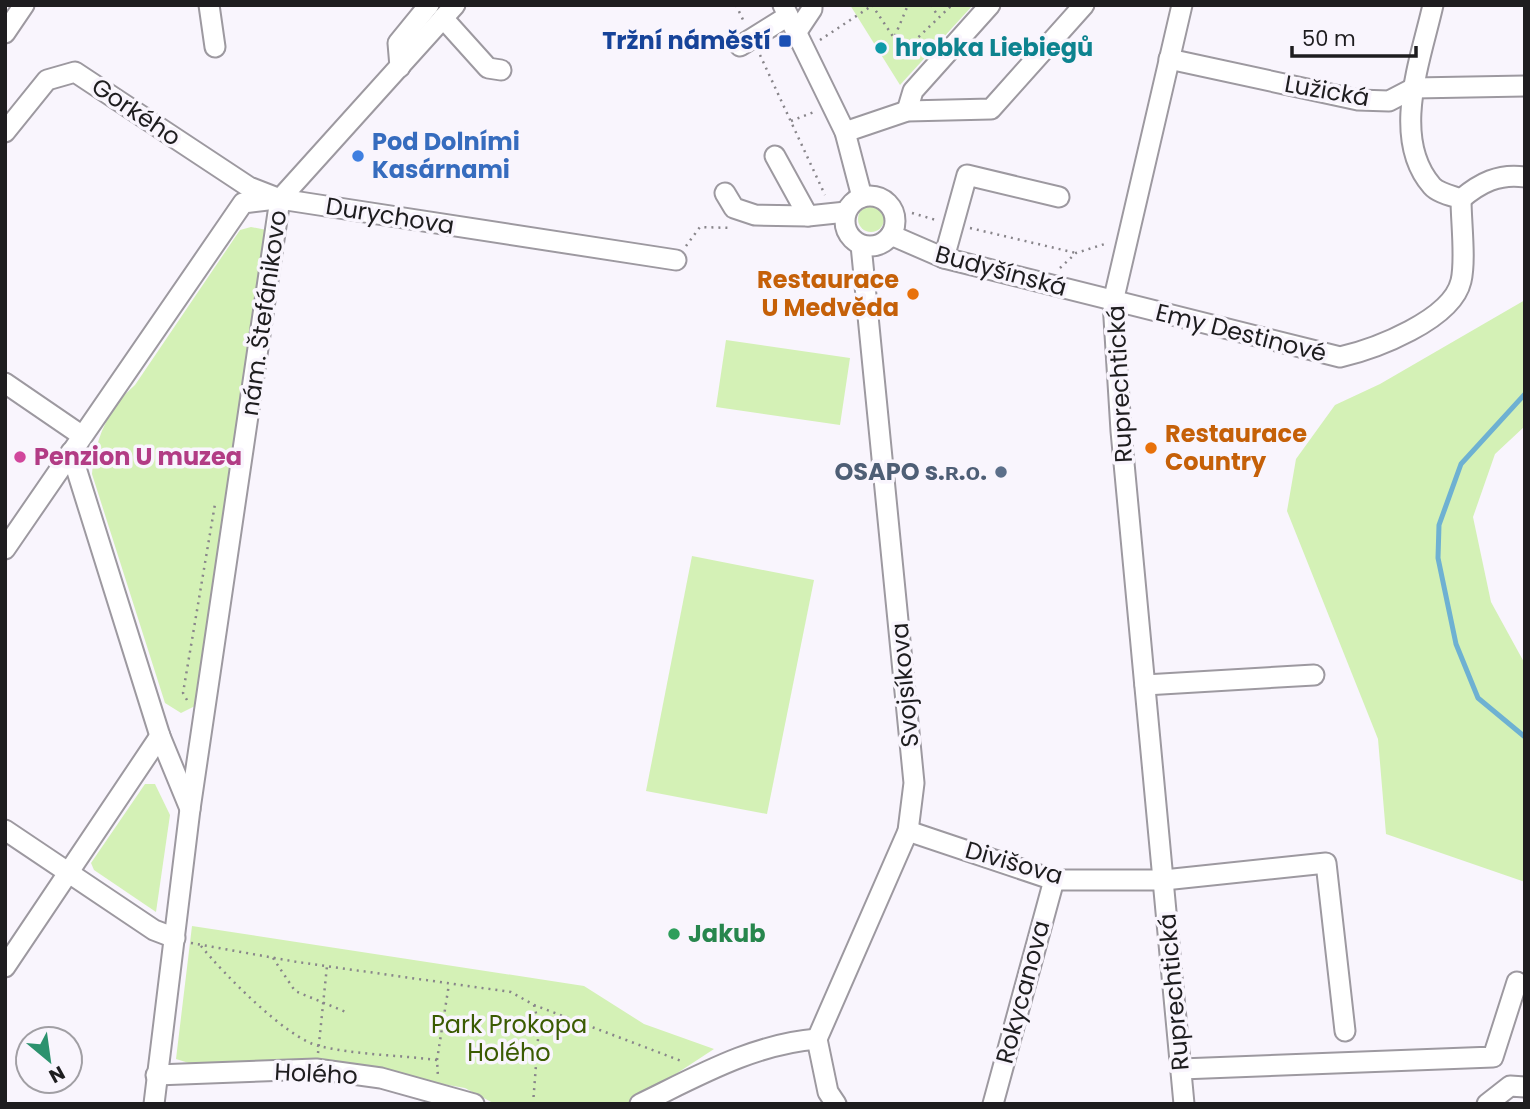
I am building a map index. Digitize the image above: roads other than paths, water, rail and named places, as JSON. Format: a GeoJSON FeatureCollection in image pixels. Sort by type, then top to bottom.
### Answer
{"type":"FeatureCollection","features":[{"type":"Feature","properties":{"kind":"street"},"geometry":{"type":"LineString","coordinates":[[5,33],[24,5]]}},
{"type":"Feature","properties":{"kind":"street"},"geometry":{"type":"LineString","coordinates":[[209,5],[215,47]]}},
{"type":"Feature","properties":{"kind":"street"},"geometry":{"type":"LineString","coordinates":[[746,43],[789,18],[813,9],[812,5]]}},
{"type":"Feature","properties":{"kind":"street"},"geometry":{"type":"LineString","coordinates":[[906,111],[913,91],[990,5]]}},
{"type":"Feature","properties":{"kind":"street"},"geometry":{"type":"LineString","coordinates":[[845,132],[906,111],[991,109],[1084,5]]}},
{"type":"Feature","properties":{"kind":"street","name":"Ruprechtická"},"geometry":{"type":"LineString","coordinates":[[1182,5],[1113,302],[1121,431],[1184,1104]]}},
{"type":"Feature","properties":{"kind":"street"},"geometry":{"type":"LineString","coordinates":[[1433,5],[1414,88],[1411,135],[1418,165],[1433,188],[1461,199],[1482,182],[1513,175],[1525,177]]}},
{"type":"Feature","properties":{"kind":"street"},"geometry":{"type":"LineString","coordinates":[[442,10],[488,68],[501,70]]}},
{"type":"Feature","properties":{"kind":"street","name":"Durychova"},"geometry":{"type":"LineString","coordinates":[[280,199],[400,66],[442,10]]}},
{"type":"Feature","properties":{"kind":"street"},"geometry":{"type":"LineString","coordinates":[[789,18],[845,132],[862,197]]}},
{"type":"Feature","properties":{"kind":"street","name":"Lužická"},"geometry":{"type":"LineString","coordinates":[[1169,59],[1357,100],[1389,101],[1414,88],[1525,86]]}},
{"type":"Feature","properties":{"kind":"street","name":"Gorkého"},"geometry":{"type":"LineString","coordinates":[[8,120],[47,80],[75,72],[249,187],[280,199]]}},
{"type":"Feature","properties":{"kind":"street"},"geometry":{"type":"LineString","coordinates":[[775,156],[808,216]]}},
{"type":"Feature","properties":{"kind":"street"},"geometry":{"type":"LineString","coordinates":[[944,258],[967,175],[1059,197]]}},
{"type":"Feature","properties":{"kind":"street"},"geometry":{"type":"LineString","coordinates":[[725,193],[734,208],[755,215],[808,216],[846,212],[862,197],[878,198],[890,207],[895,223],[891,235],[876,245],[861,244],[849,235],[846,212]]}},
{"type":"Feature","properties":{"kind":"street","name":"Durychova"},"geometry":{"type":"LineString","coordinates":[[280,199],[676,260]]}},
{"type":"Feature","properties":{"kind":"street","name":"nám. Štefánikovo"},"geometry":{"type":"LineString","coordinates":[[154,1104],[190,809],[280,199],[243,203],[71,452],[160,736],[190,809]]}},
{"type":"Feature","properties":{"kind":"street","name":"Emy Destinové"},"geometry":{"type":"LineString","coordinates":[[1113,302],[1340,357],[1369,350],[1437,316],[1461,283],[1461,199]]}},
{"type":"Feature","properties":{"kind":"street","name":"Budyšínská"},"geometry":{"type":"LineString","coordinates":[[891,235],[944,258],[1113,302]]}},
{"type":"Feature","properties":{"kind":"street","name":"Svojsíkova"},"geometry":{"type":"LineString","coordinates":[[817,1039],[908,831],[914,783],[861,244]]}},
{"type":"Feature","properties":{"kind":"street"},"geometry":{"type":"LineString","coordinates":[[5,383],[82,435]]}},
{"type":"Feature","properties":{"kind":"street"},"geometry":{"type":"LineString","coordinates":[[5,549],[71,452]]}},
{"type":"Feature","properties":{"kind":"street"},"geometry":{"type":"LineString","coordinates":[[1145,685],[1314,675]]}},
{"type":"Feature","properties":{"kind":"street"},"geometry":{"type":"LineString","coordinates":[[5,967],[160,736]]}},
{"type":"Feature","properties":{"kind":"street"},"geometry":{"type":"LineString","coordinates":[[5,830],[154,930],[175,938]]}},
{"type":"Feature","properties":{"kind":"street","name":"Divišova"},"geometry":{"type":"LineString","coordinates":[[908,831],[1054,880],[1164,880]]}},
{"type":"Feature","properties":{"kind":"street","name":"Ruprechtická"},"geometry":{"type":"LineString","coordinates":[[1164,880],[1326,863],[1346,1031]]}},
{"type":"Feature","properties":{"kind":"street","name":"Rokycanova"},"geometry":{"type":"LineString","coordinates":[[993,1104],[1054,880]]}},
{"type":"Feature","properties":{"kind":"street"},"geometry":{"type":"LineString","coordinates":[[1181,1069],[1493,1057],[1517,982]]}},
{"type":"Feature","properties":{"kind":"street"},"geometry":{"type":"LineString","coordinates":[[640,1104],[707,1070],[769,1047],[817,1039],[828,1092],[836,1104]]}},
{"type":"Feature","properties":{"kind":"street","name":"Holého"},"geometry":{"type":"LineString","coordinates":[[156,1075],[316,1069],[381,1079],[474,1104]]}},
{"type":"Feature","properties":{"kind":"street"},"geometry":{"type":"LineString","coordinates":[[1487,1104],[1510,1086],[1525,1087]]}},
{"type":"Feature","properties":{"kind":"waterway"},"geometry":{"type":"LineString","coordinates":[[1525,394],[1461,464],[1439,525],[1438,558],[1456,644],[1478,698],[1525,737]]}},
{"type":"Feature","properties":{"kind":"place","name":"Tržní náměstí"},"geometry":{"type":"Point","coordinates":[785,41]}},
{"type":"Feature","properties":{"kind":"place","name":"hrobka Liebiegů"},"geometry":{"type":"Point","coordinates":[881,48]}},
{"type":"Feature","properties":{"kind":"place","name":"Pod Dolními Kasárnami"},"geometry":{"type":"Point","coordinates":[358,156]}},
{"type":"Feature","properties":{"kind":"place","name":"Restaurace U Medvěda"},"geometry":{"type":"Point","coordinates":[913,294]}},
{"type":"Feature","properties":{"kind":"place","name":"Restaurace Country"},"geometry":{"type":"Point","coordinates":[1151,448]}},
{"type":"Feature","properties":{"kind":"place","name":"Penzion U muzea"},"geometry":{"type":"Point","coordinates":[20,457]}},
{"type":"Feature","properties":{"kind":"place","name":"OSAPO s.ʀ.ᴏ."},"geometry":{"type":"Point","coordinates":[1001,472]}},
{"type":"Feature","properties":{"kind":"place","name":"Jakub"},"geometry":{"type":"Point","coordinates":[674,934]}},
{"type":"Feature","properties":{"kind":"park label","name":"Park Prokopa Holého"},"geometry":{"type":"Point","coordinates":[509,1039]}}]}
